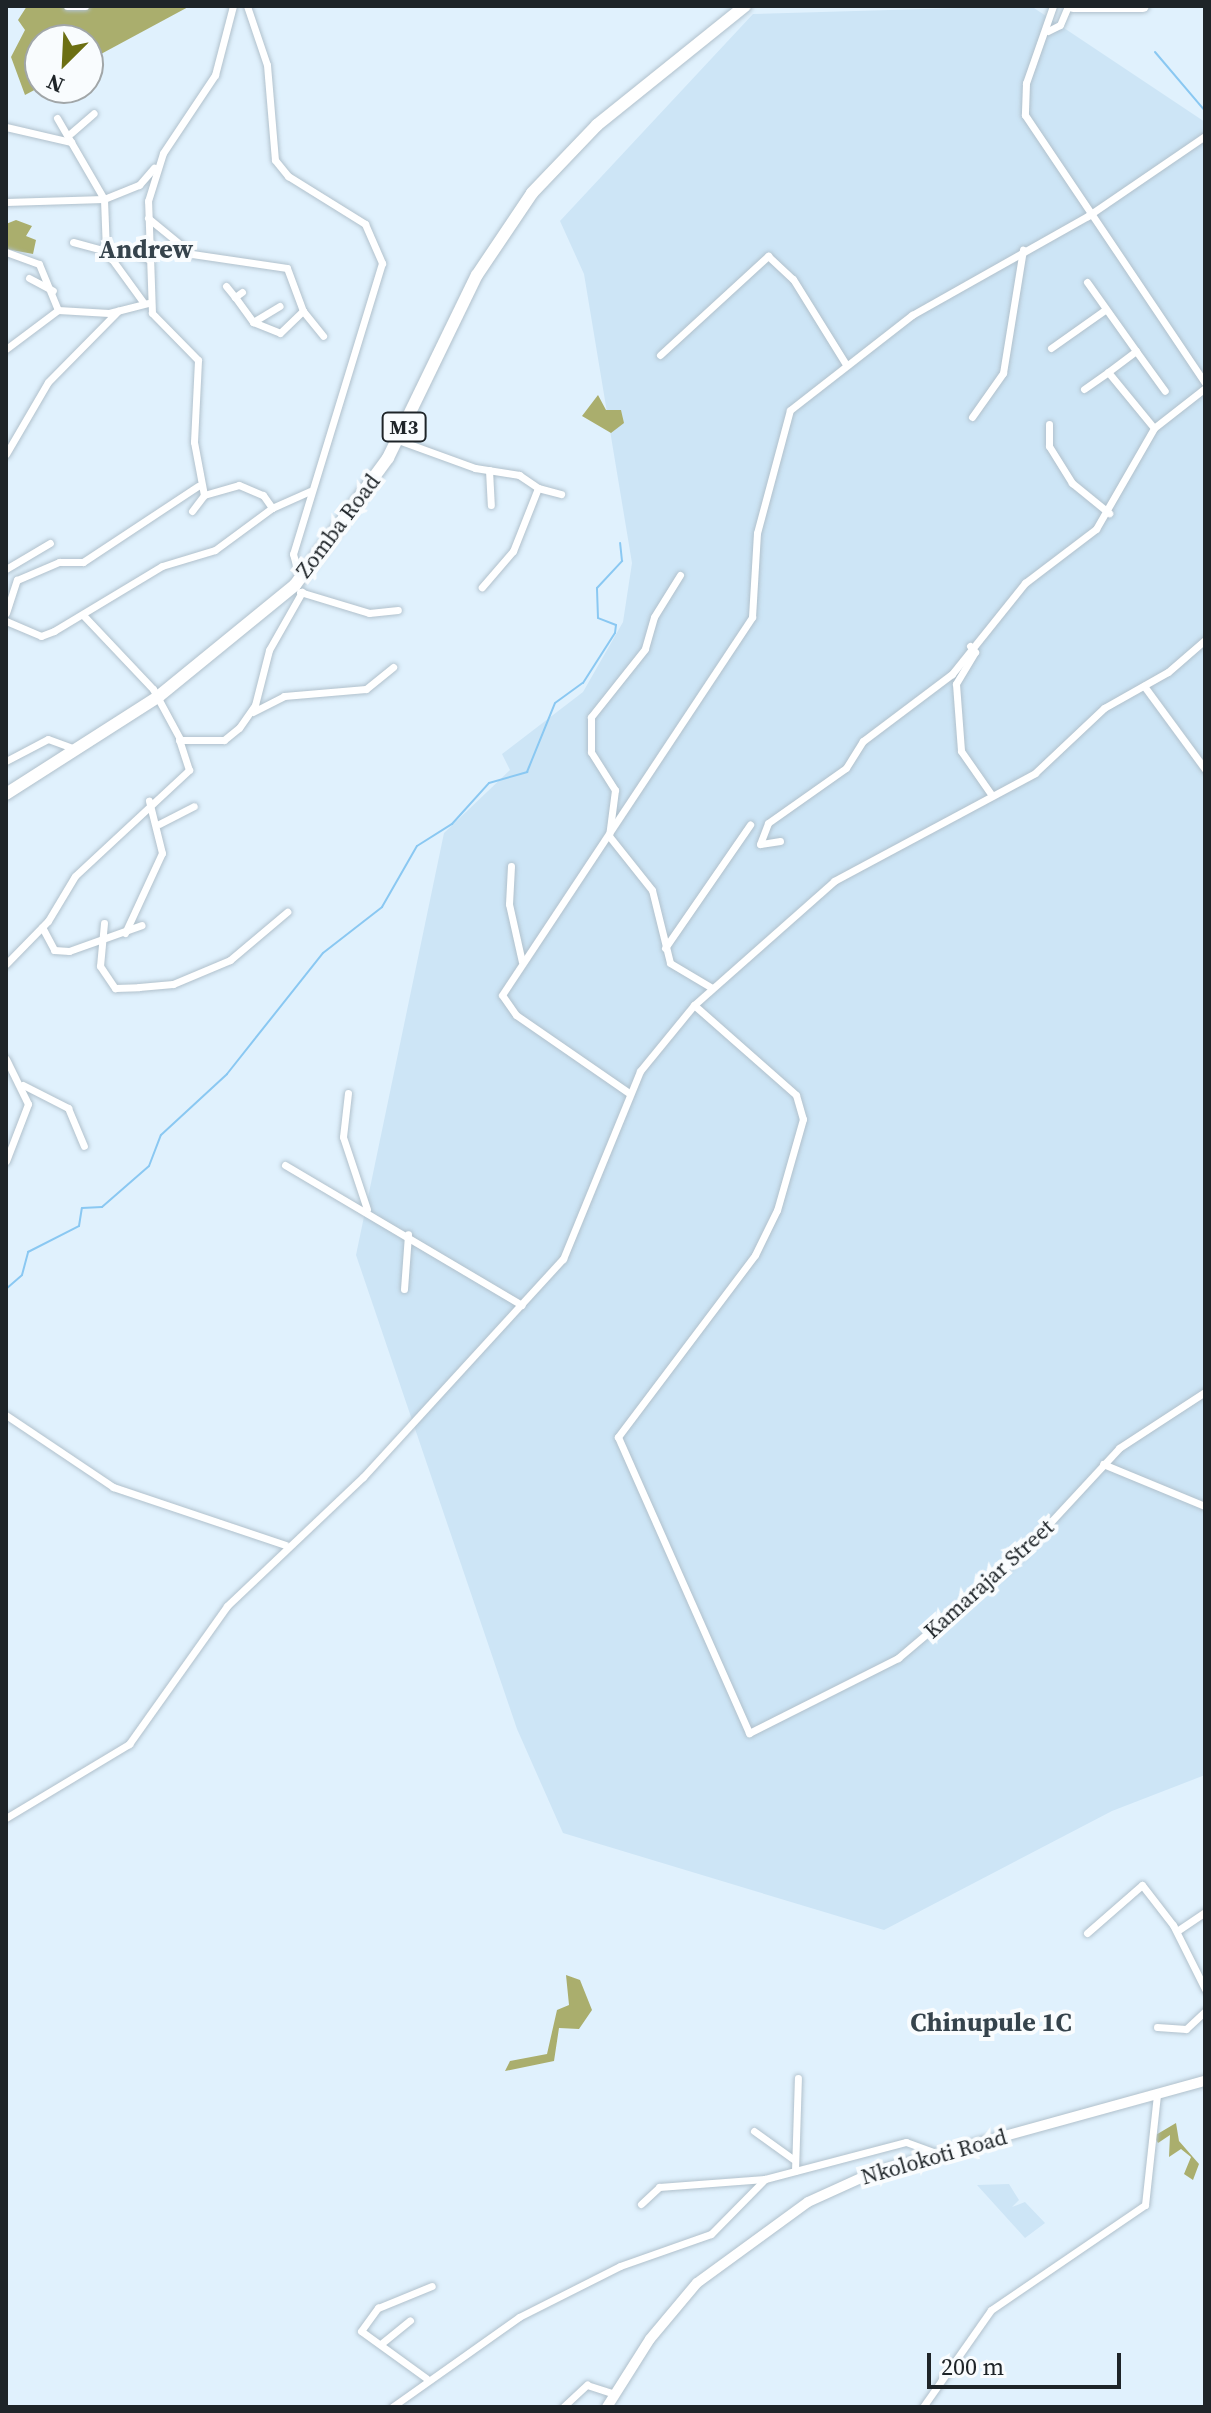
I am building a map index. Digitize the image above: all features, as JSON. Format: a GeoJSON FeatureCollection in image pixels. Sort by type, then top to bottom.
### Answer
{"type":"FeatureCollection","features":[{"type":"Feature","properties":{"kind":"highway","name":"Zomba Road"},"geometry":{"type":"LineString","coordinates":[[6,794],[159,696],[297,587],[398,440],[477,275],[532,193],[597,125],[745,6]]}},
{"type":"Feature","properties":{"kind":"highway"},"geometry":{"type":"LineString","coordinates":[[1071,6],[1143,6]]}},
{"type":"Feature","properties":{"kind":"main road","name":"Nkolokoti Road"},"geometry":{"type":"LineString","coordinates":[[607,2407],[688,2294],[739,2247],[845,2184],[939,2154],[1205,2081]]}},
{"type":"Feature","properties":{"kind":"street"},"geometry":{"type":"LineString","coordinates":[[67,6],[85,6]]}},
{"type":"Feature","properties":{"kind":"street"},"geometry":{"type":"LineString","coordinates":[[6,202],[104,199],[139,185],[160,159],[215,75],[233,6]]}},
{"type":"Feature","properties":{"kind":"street"},"geometry":{"type":"LineString","coordinates":[[247,6],[268,74],[275,160],[288,176],[370,229],[382,263],[292,558],[297,587],[269,650],[251,713]]}},
{"type":"Feature","properties":{"kind":"street"},"geometry":{"type":"LineString","coordinates":[[780,841],[760,844],[768,823],[846,768],[863,741],[934,692],[1025,583],[1109,513],[1154,428],[1205,386],[1088,216],[1025,115],[1026,83],[1048,31],[1053,6]]}},
{"type":"Feature","properties":{"kind":"street"},"geometry":{"type":"LineString","coordinates":[[1048,31],[1060,25],[1071,6]]}},
{"type":"Feature","properties":{"kind":"street"},"geometry":{"type":"LineString","coordinates":[[71,137],[94,113]]}},
{"type":"Feature","properties":{"kind":"street"},"geometry":{"type":"LineString","coordinates":[[57,118],[71,137],[104,199],[109,255]]}},
{"type":"Feature","properties":{"kind":"street"},"geometry":{"type":"LineString","coordinates":[[6,127],[71,137]]}},
{"type":"Feature","properties":{"kind":"street"},"geometry":{"type":"LineString","coordinates":[[629,1093],[510,1010],[502,995],[749,624],[757,603],[757,533],[788,414],[845,363],[1023,250],[1088,216],[1205,136]]}},
{"type":"Feature","properties":{"kind":"street"},"geometry":{"type":"LineString","coordinates":[[147,303],[148,218],[160,159]]}},
{"type":"Feature","properties":{"kind":"street"},"geometry":{"type":"LineString","coordinates":[[148,218],[192,254],[287,268],[303,311],[323,336]]}},
{"type":"Feature","properties":{"kind":"street"},"geometry":{"type":"LineString","coordinates":[[73,242],[109,255],[147,303],[159,325],[198,360],[198,486],[204,495]]}},
{"type":"Feature","properties":{"kind":"street"},"geometry":{"type":"LineString","coordinates":[[109,255],[126,250],[148,259]]}},
{"type":"Feature","properties":{"kind":"street"},"geometry":{"type":"LineString","coordinates":[[972,417],[1006,363],[1023,250]]}},
{"type":"Feature","properties":{"kind":"street"},"geometry":{"type":"LineString","coordinates":[[6,252],[34,260],[53,291],[58,310]]}},
{"type":"Feature","properties":{"kind":"street"},"geometry":{"type":"LineString","coordinates":[[660,355],[768,256],[800,288],[845,363]]}},
{"type":"Feature","properties":{"kind":"street"},"geometry":{"type":"LineString","coordinates":[[29,278],[53,291]]}},
{"type":"Feature","properties":{"kind":"street"},"geometry":{"type":"LineString","coordinates":[[1087,282],[1165,391]]}},
{"type":"Feature","properties":{"kind":"street"},"geometry":{"type":"LineString","coordinates":[[226,286],[238,295],[253,322],[280,333],[303,311]]}},
{"type":"Feature","properties":{"kind":"street"},"geometry":{"type":"LineString","coordinates":[[6,349],[58,310],[118,311],[147,303]]}},
{"type":"Feature","properties":{"kind":"street"},"geometry":{"type":"LineString","coordinates":[[253,322],[280,306]]}},
{"type":"Feature","properties":{"kind":"street"},"geometry":{"type":"LineString","coordinates":[[1051,348],[1106,309]]}},
{"type":"Feature","properties":{"kind":"street"},"geometry":{"type":"LineString","coordinates":[[6,454],[48,382],[118,311]]}},
{"type":"Feature","properties":{"kind":"street"},"geometry":{"type":"LineString","coordinates":[[1084,389],[1136,351]]}},
{"type":"Feature","properties":{"kind":"street"},"geometry":{"type":"LineString","coordinates":[[1108,372],[1154,428]]}},
{"type":"Feature","properties":{"kind":"street"},"geometry":{"type":"LineString","coordinates":[[1049,424],[1049,446],[1072,483],[1109,513]]}},
{"type":"Feature","properties":{"kind":"street"},"geometry":{"type":"LineString","coordinates":[[398,440],[489,470],[519,475],[538,488],[561,494]]}},
{"type":"Feature","properties":{"kind":"street"},"geometry":{"type":"LineString","coordinates":[[489,470],[491,505]]}},
{"type":"Feature","properties":{"kind":"street"},"geometry":{"type":"LineString","coordinates":[[192,511],[204,495],[239,485],[263,495],[272,508]]}},
{"type":"Feature","properties":{"kind":"street"},"geometry":{"type":"LineString","coordinates":[[6,613],[9,582],[59,562],[83,562],[198,486]]}},
{"type":"Feature","properties":{"kind":"street"},"geometry":{"type":"LineString","coordinates":[[482,587],[513,551],[538,488]]}},
{"type":"Feature","properties":{"kind":"street"},"geometry":{"type":"LineString","coordinates":[[6,621],[41,636],[83,615],[162,566],[215,550],[272,508],[310,491]]}},
{"type":"Feature","properties":{"kind":"street"},"geometry":{"type":"LineString","coordinates":[[6,569],[50,543]]}},
{"type":"Feature","properties":{"kind":"street"},"geometry":{"type":"LineString","coordinates":[[680,575],[654,617],[645,649],[591,717],[591,752],[609,770],[615,790],[609,836],[652,890],[670,963],[712,988]]}},
{"type":"Feature","properties":{"kind":"street"},"geometry":{"type":"LineString","coordinates":[[297,587],[369,613],[398,610]]}},
{"type":"Feature","properties":{"kind":"street"},"geometry":{"type":"LineString","coordinates":[[6,964],[42,927],[75,876],[149,801],[191,767],[159,696],[83,615]]}},
{"type":"Feature","properties":{"kind":"street"},"geometry":{"type":"LineString","coordinates":[[6,1818],[129,1744],[227,1606],[285,1545],[363,1477],[522,1305],[573,1244],[629,1093],[694,1005],[834,881],[1047,766],[1104,708],[1144,686],[1205,640]]}},
{"type":"Feature","properties":{"kind":"street"},"geometry":{"type":"LineString","coordinates":[[970,646],[975,652],[956,684],[961,751],[991,794]]}},
{"type":"Feature","properties":{"kind":"street"},"geometry":{"type":"LineString","coordinates":[[180,739],[224,740],[251,713],[284,696],[366,689],[393,667]]}},
{"type":"Feature","properties":{"kind":"street"},"geometry":{"type":"LineString","coordinates":[[1144,686],[1205,769]]}},
{"type":"Feature","properties":{"kind":"street"},"geometry":{"type":"LineString","coordinates":[[6,761],[48,739],[75,749]]}},
{"type":"Feature","properties":{"kind":"street"},"geometry":{"type":"LineString","coordinates":[[125,933],[161,859],[159,824],[149,801]]}},
{"type":"Feature","properties":{"kind":"street"},"geometry":{"type":"LineString","coordinates":[[159,824],[194,806]]}},
{"type":"Feature","properties":{"kind":"street"},"geometry":{"type":"LineString","coordinates":[[665,948],[750,825]]}},
{"type":"Feature","properties":{"kind":"street"},"geometry":{"type":"LineString","coordinates":[[511,866],[509,904],[522,962]]}},
{"type":"Feature","properties":{"kind":"street"},"geometry":{"type":"LineString","coordinates":[[104,923],[100,966],[115,988],[173,984],[239,954],[287,912]]}},
{"type":"Feature","properties":{"kind":"street"},"geometry":{"type":"LineString","coordinates":[[42,927],[57,951],[103,940],[142,925]]}},
{"type":"Feature","properties":{"kind":"street","name":"Kamarajar Street"},"geometry":{"type":"LineString","coordinates":[[694,1005],[796,1095],[804,1112],[777,1210],[755,1255],[618,1437],[749,1733],[898,1658],[1021,1554],[1103,1464],[1205,1392]]}},
{"type":"Feature","properties":{"kind":"street"},"geometry":{"type":"LineString","coordinates":[[6,1059],[23,1085],[25,1116],[6,1161]]}},
{"type":"Feature","properties":{"kind":"street"},"geometry":{"type":"LineString","coordinates":[[23,1085],[68,1108],[84,1146]]}},
{"type":"Feature","properties":{"kind":"street"},"geometry":{"type":"LineString","coordinates":[[348,1093],[343,1137],[367,1209]]}},
{"type":"Feature","properties":{"kind":"street"},"geometry":{"type":"LineString","coordinates":[[285,1165],[367,1209],[522,1305]]}},
{"type":"Feature","properties":{"kind":"street"},"geometry":{"type":"LineString","coordinates":[[404,1289],[408,1234]]}},
{"type":"Feature","properties":{"kind":"street"},"geometry":{"type":"LineString","coordinates":[[6,1415],[113,1487],[285,1545]]}},
{"type":"Feature","properties":{"kind":"street"},"geometry":{"type":"LineString","coordinates":[[1103,1464],[1205,1506]]}},
{"type":"Feature","properties":{"kind":"street"},"geometry":{"type":"LineString","coordinates":[[1087,1933],[1139,1885],[1177,1931],[1205,1989]]}},
{"type":"Feature","properties":{"kind":"street"},"geometry":{"type":"LineString","coordinates":[[1177,1931],[1205,1912]]}},
{"type":"Feature","properties":{"kind":"street"},"geometry":{"type":"LineString","coordinates":[[1157,2027],[1186,2029],[1205,2011]]}},
{"type":"Feature","properties":{"kind":"street"},"geometry":{"type":"LineString","coordinates":[[795,2171],[798,2078]]}},
{"type":"Feature","properties":{"kind":"street"},"geometry":{"type":"LineString","coordinates":[[923,2407],[991,2310],[1145,2205],[1157,2095]]}},
{"type":"Feature","properties":{"kind":"street"},"geometry":{"type":"LineString","coordinates":[[754,2131],[793,2159]]}},
{"type":"Feature","properties":{"kind":"street"},"geometry":{"type":"LineString","coordinates":[[641,2204],[663,2186],[765,2179],[906,2142],[939,2154]]}},
{"type":"Feature","properties":{"kind":"street"},"geometry":{"type":"LineString","coordinates":[[392,2407],[426,2378],[519,2317],[610,2270],[711,2234],[765,2179]]}},
{"type":"Feature","properties":{"kind":"street"},"geometry":{"type":"LineString","coordinates":[[426,2378],[382,2343],[361,2331],[372,2314],[432,2286]]}},
{"type":"Feature","properties":{"kind":"street"},"geometry":{"type":"LineString","coordinates":[[382,2343],[410,2320]]}},
{"type":"Feature","properties":{"kind":"street"},"geometry":{"type":"LineString","coordinates":[[563,2407],[587,2385],[614,2394]]}},
{"type":"Feature","properties":{"kind":"shaded area"},"geometry":{"type":"Polygon","coordinates":[[[1031,6],[1205,122],[1205,1775],[1112,1811],[884,1930],[563,1833],[517,1729],[356,1255],[444,833],[510,770],[502,754],[583,692],[623,622],[632,563],[584,274],[560,221],[753,14],[1031,6]]]}},
{"type":"Feature","properties":{"kind":"shaded area"},"geometry":{"type":"Polygon","coordinates":[[[1009,2184],[1019,2200],[1012,2207],[1025,2202],[1045,2223],[1025,2238],[977,2185],[1009,2184]]]}},
{"type":"Feature","properties":{"kind":"green space"},"geometry":{"type":"Polygon","coordinates":[[[27,6],[190,6],[104,52],[104,24],[24,24],[24,29],[18,20],[27,6]]]}},
{"type":"Feature","properties":{"kind":"green space"},"geometry":{"type":"Polygon","coordinates":[[[24,32],[24,92],[11,57],[24,32]]]}},
{"type":"Feature","properties":{"kind":"green space"},"geometry":{"type":"Polygon","coordinates":[[[16,220],[32,226],[26,236],[36,240],[33,254],[6,249],[6,224],[16,220]]]}},
{"type":"Feature","properties":{"kind":"green space"},"geometry":{"type":"Polygon","coordinates":[[[598,395],[606,410],[621,410],[624,423],[611,433],[582,416],[598,395]]]}},
{"type":"Feature","properties":{"kind":"green space"},"geometry":{"type":"Polygon","coordinates":[[[566,1975],[580,1980],[592,2010],[579,2029],[559,2028],[554,2061],[505,2071],[510,2061],[547,2054],[557,2010],[569,2005],[566,1975]]]}},
{"type":"Feature","properties":{"kind":"green space"},"geometry":{"type":"Polygon","coordinates":[[[1176,2123],[1179,2141],[1199,2164],[1193,2180],[1184,2174],[1191,2157],[1181,2149],[1169,2157],[1170,2135],[1158,2143],[1154,2136],[1176,2123]]]}},
{"type":"Feature","properties":{"kind":"waterway"},"geometry":{"type":"LineString","coordinates":[[1155,52],[1205,111]]}},
{"type":"Feature","properties":{"kind":"waterway"},"geometry":{"type":"LineString","coordinates":[[6,1289],[22,1275],[28,1252],[79,1226],[82,1208],[102,1207],[149,1166],[161,1135],[227,1074],[323,953],[382,907],[417,846],[452,824],[489,783],[527,772],[555,703],[583,683],[615,633],[616,625],[598,618],[597,588],[622,561],[620,543]]}},
{"type":"Feature","properties":{"kind":"district","name":"Andrew"},"geometry":{"type":"Point","coordinates":[146,250]}},
{"type":"Feature","properties":{"kind":"district","name":"Chinupule 1C"},"geometry":{"type":"Point","coordinates":[991,2023]}}]}
